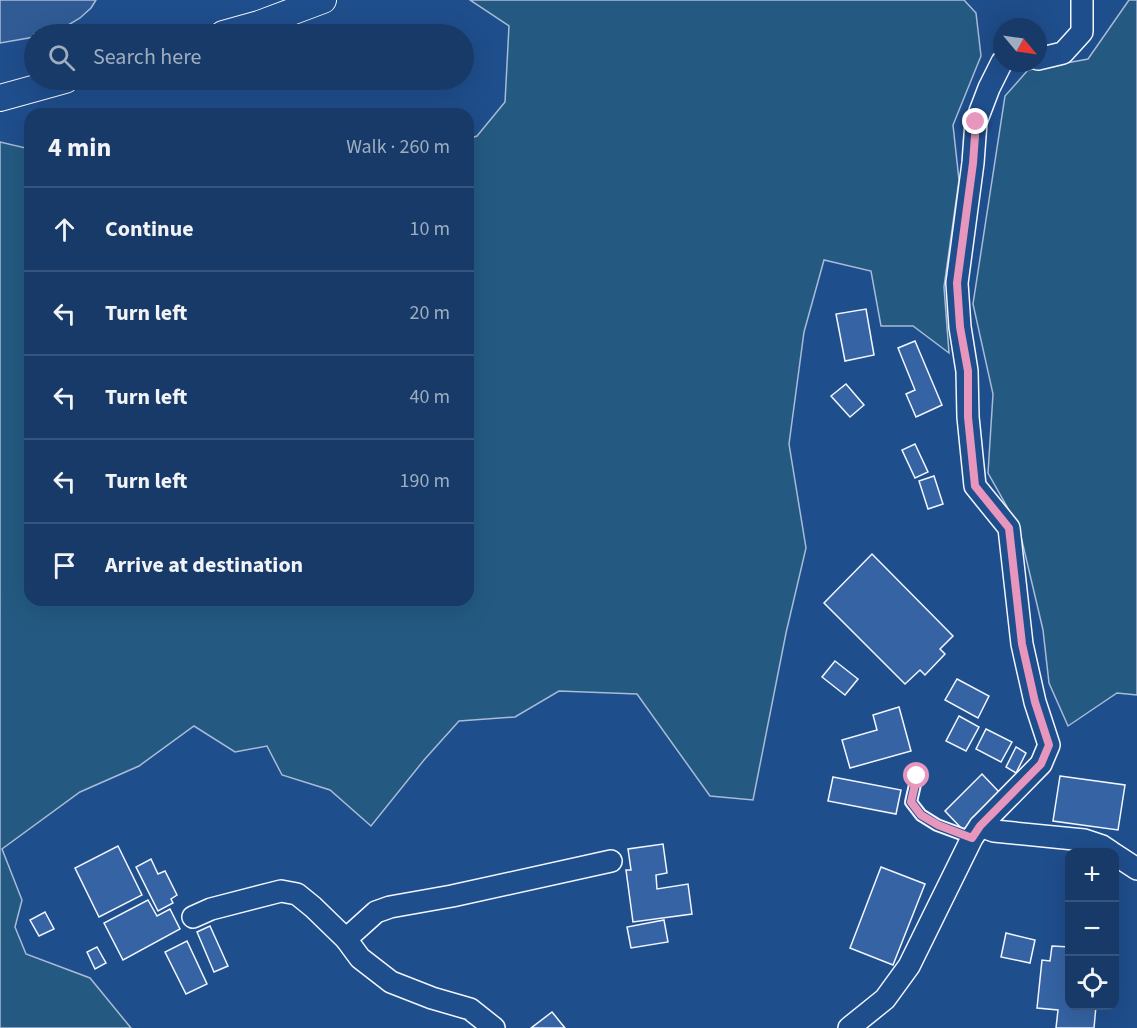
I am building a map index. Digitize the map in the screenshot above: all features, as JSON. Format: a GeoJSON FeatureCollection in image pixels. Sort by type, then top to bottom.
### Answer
{"type":"FeatureCollection","features":[{"type":"Feature","properties":{"kind":"street"},"geometry":{"type":"LineString","coordinates":[[259,24],[323,0]]}},
{"type":"Feature","properties":{"kind":"street"},"geometry":{"type":"LineString","coordinates":[[1047,57],[1063,53],[1082,32],[1082,0]]}},
{"type":"Feature","properties":{"kind":"street"},"geometry":{"type":"LineString","coordinates":[[849,1028],[885,999],[909,966],[976,832],[1041,764],[1049,745],[1035,702],[1022,644],[1009,528],[975,486],[968,417],[968,371],[957,294],[976,122],[997,72]]}},
{"type":"Feature","properties":{"kind":"street"},"geometry":{"type":"LineString","coordinates":[[0,98],[29,90]]}},
{"type":"Feature","properties":{"kind":"street"},"geometry":{"type":"LineString","coordinates":[[976,832],[994,831],[1084,840],[1105,848]]}},
{"type":"Feature","properties":{"kind":"street"},"geometry":{"type":"LineString","coordinates":[[1119,857],[1137,869]]}},
{"type":"Feature","properties":{"kind":"street"},"geometry":{"type":"LineString","coordinates":[[346,939],[376,912],[390,907],[452,896],[611,861]]}},
{"type":"Feature","properties":{"kind":"street"},"geometry":{"type":"LineString","coordinates":[[193,917],[212,909],[281,891],[297,894],[346,939],[360,958],[391,982],[432,998],[470,1009],[494,1028]]}},
{"type":"Feature","properties":{"kind":"lane"},"geometry":{"type":"LineString","coordinates":[[917,776],[911,802],[921,815],[938,825],[976,832]]}},
{"type":"Feature","properties":{"kind":"shaded area"},"geometry":{"type":"Polygon","coordinates":[[[0,0],[96,0],[91,8],[70,24],[24,24],[24,39],[0,43],[0,0]]]}},
{"type":"Feature","properties":{"kind":"shaded area"},"geometry":{"type":"Polygon","coordinates":[[[470,0],[964,0],[976,13],[981,56],[953,125],[959,180],[944,287],[949,353],[913,326],[881,326],[871,271],[824,260],[804,332],[789,444],[806,548],[786,633],[753,800],[710,796],[637,694],[559,691],[515,717],[459,721],[371,826],[330,790],[282,775],[267,746],[235,752],[194,726],[139,766],[80,792],[2,849],[22,900],[15,927],[26,954],[90,978],[131,1028],[0,1028],[0,142],[24,148],[24,606],[474,606],[474,137],[505,102],[509,26],[470,0]]]}},
{"type":"Feature","properties":{"kind":"shaded area"},"geometry":{"type":"Polygon","coordinates":[[[1129,0],[1137,0],[1137,695],[1117,693],[1068,726],[1049,683],[1043,630],[1019,528],[988,473],[993,394],[973,304],[1005,96],[1026,72],[1047,72],[1047,67],[1088,59],[1129,0]]]}},
{"type":"Feature","properties":{"kind":"building"},"geometry":{"type":"Polygon","coordinates":[[[866,309],[874,355],[845,361],[836,314],[866,309]]]}},
{"type":"Feature","properties":{"kind":"building"},"geometry":{"type":"Polygon","coordinates":[[[915,341],[942,405],[916,417],[906,394],[915,390],[898,348],[915,341]]]}},
{"type":"Feature","properties":{"kind":"building"},"geometry":{"type":"Polygon","coordinates":[[[846,384],[864,405],[850,417],[831,396],[846,384]]]}},
{"type":"Feature","properties":{"kind":"building"},"geometry":{"type":"Polygon","coordinates":[[[915,444],[928,472],[915,478],[902,450],[915,444]]]}},
{"type":"Feature","properties":{"kind":"building"},"geometry":{"type":"Polygon","coordinates":[[[934,476],[943,504],[928,509],[919,481],[934,476]]]}},
{"type":"Feature","properties":{"kind":"building"},"geometry":{"type":"Polygon","coordinates":[[[872,554],[953,636],[940,649],[945,654],[925,675],[920,670],[905,684],[824,603],[872,554]]]}},
{"type":"Feature","properties":{"kind":"building"},"geometry":{"type":"Polygon","coordinates":[[[835,661],[858,679],[845,695],[822,677],[835,661]]]}},
{"type":"Feature","properties":{"kind":"building"},"geometry":{"type":"Polygon","coordinates":[[[957,679],[989,696],[978,718],[945,700],[957,679]]]}},
{"type":"Feature","properties":{"kind":"building"},"geometry":{"type":"Polygon","coordinates":[[[899,707],[911,751],[850,768],[842,740],[877,730],[873,715],[899,707]]]}},
{"type":"Feature","properties":{"kind":"building"},"geometry":{"type":"Polygon","coordinates":[[[959,716],[979,727],[966,751],[946,741],[959,716]]]}},
{"type":"Feature","properties":{"kind":"building"},"geometry":{"type":"Polygon","coordinates":[[[986,729],[1012,742],[1001,762],[976,749],[986,729]]]}},
{"type":"Feature","properties":{"kind":"building"},"geometry":{"type":"Polygon","coordinates":[[[1016,747],[1026,753],[1016,773],[1006,767],[1016,747]]]}},
{"type":"Feature","properties":{"kind":"building"},"geometry":{"type":"Polygon","coordinates":[[[982,774],[1000,793],[963,830],[945,811],[982,774]]]}},
{"type":"Feature","properties":{"kind":"building"},"geometry":{"type":"Polygon","coordinates":[[[1060,776],[1125,785],[1118,830],[1053,821],[1060,776]]]}},
{"type":"Feature","properties":{"kind":"building"},"geometry":{"type":"Polygon","coordinates":[[[833,777],[901,790],[896,814],[828,801],[833,777]]]}},
{"type":"Feature","properties":{"kind":"building"},"geometry":{"type":"Polygon","coordinates":[[[663,844],[667,873],[656,875],[657,889],[688,884],[692,914],[633,922],[626,870],[631,870],[628,849],[663,844]]]}},
{"type":"Feature","properties":{"kind":"building"},"geometry":{"type":"Polygon","coordinates":[[[118,846],[142,895],[99,917],[75,868],[118,846]]]}},
{"type":"Feature","properties":{"kind":"building"},"geometry":{"type":"Polygon","coordinates":[[[151,859],[158,874],[165,871],[177,895],[171,899],[173,903],[158,911],[136,867],[151,859]]]}},
{"type":"Feature","properties":{"kind":"building"},"geometry":{"type":"Polygon","coordinates":[[[881,867],[925,884],[893,965],[850,948],[881,867]]]}},
{"type":"Feature","properties":{"kind":"building"},"geometry":{"type":"Polygon","coordinates":[[[148,900],[157,916],[170,909],[180,929],[123,960],[104,923],[148,900]]]}},
{"type":"Feature","properties":{"kind":"building"},"geometry":{"type":"Polygon","coordinates":[[[45,912],[54,929],[39,936],[30,920],[45,912]]]}},
{"type":"Feature","properties":{"kind":"building"},"geometry":{"type":"Polygon","coordinates":[[[664,920],[668,942],[631,948],[627,927],[664,920]]]}},
{"type":"Feature","properties":{"kind":"building"},"geometry":{"type":"Polygon","coordinates":[[[210,926],[228,966],[214,972],[197,932],[210,926]]]}},
{"type":"Feature","properties":{"kind":"building"},"geometry":{"type":"Polygon","coordinates":[[[1006,933],[1035,940],[1030,963],[1001,957],[1006,933]]]}},
{"type":"Feature","properties":{"kind":"building"},"geometry":{"type":"Polygon","coordinates":[[[187,941],[207,984],[186,994],[165,952],[187,941]]]}},
{"type":"Feature","properties":{"kind":"building"},"geometry":{"type":"Polygon","coordinates":[[[1052,946],[1065,947],[1065,1010],[1096,1010],[1094,1028],[1056,1028],[1058,1010],[1037,1008],[1042,960],[1050,961],[1052,946]]]}},
{"type":"Feature","properties":{"kind":"building"},"geometry":{"type":"Polygon","coordinates":[[[97,947],[106,963],[95,969],[87,952],[97,947]]]}},
{"type":"Feature","properties":{"kind":"building"},"geometry":{"type":"Polygon","coordinates":[[[552,1012],[565,1028],[531,1028],[552,1012]]]}},
{"type":"Feature","properties":{"kind":"route"},"geometry":{"type":"LineString","coordinates":[[917,776],[911,802],[921,815],[938,825],[972,838],[980,826],[1041,764],[1049,745],[1035,702],[1022,644],[1009,528],[975,486],[968,417],[968,371],[960,327],[957,283],[973,163],[976,122]]}}]}
